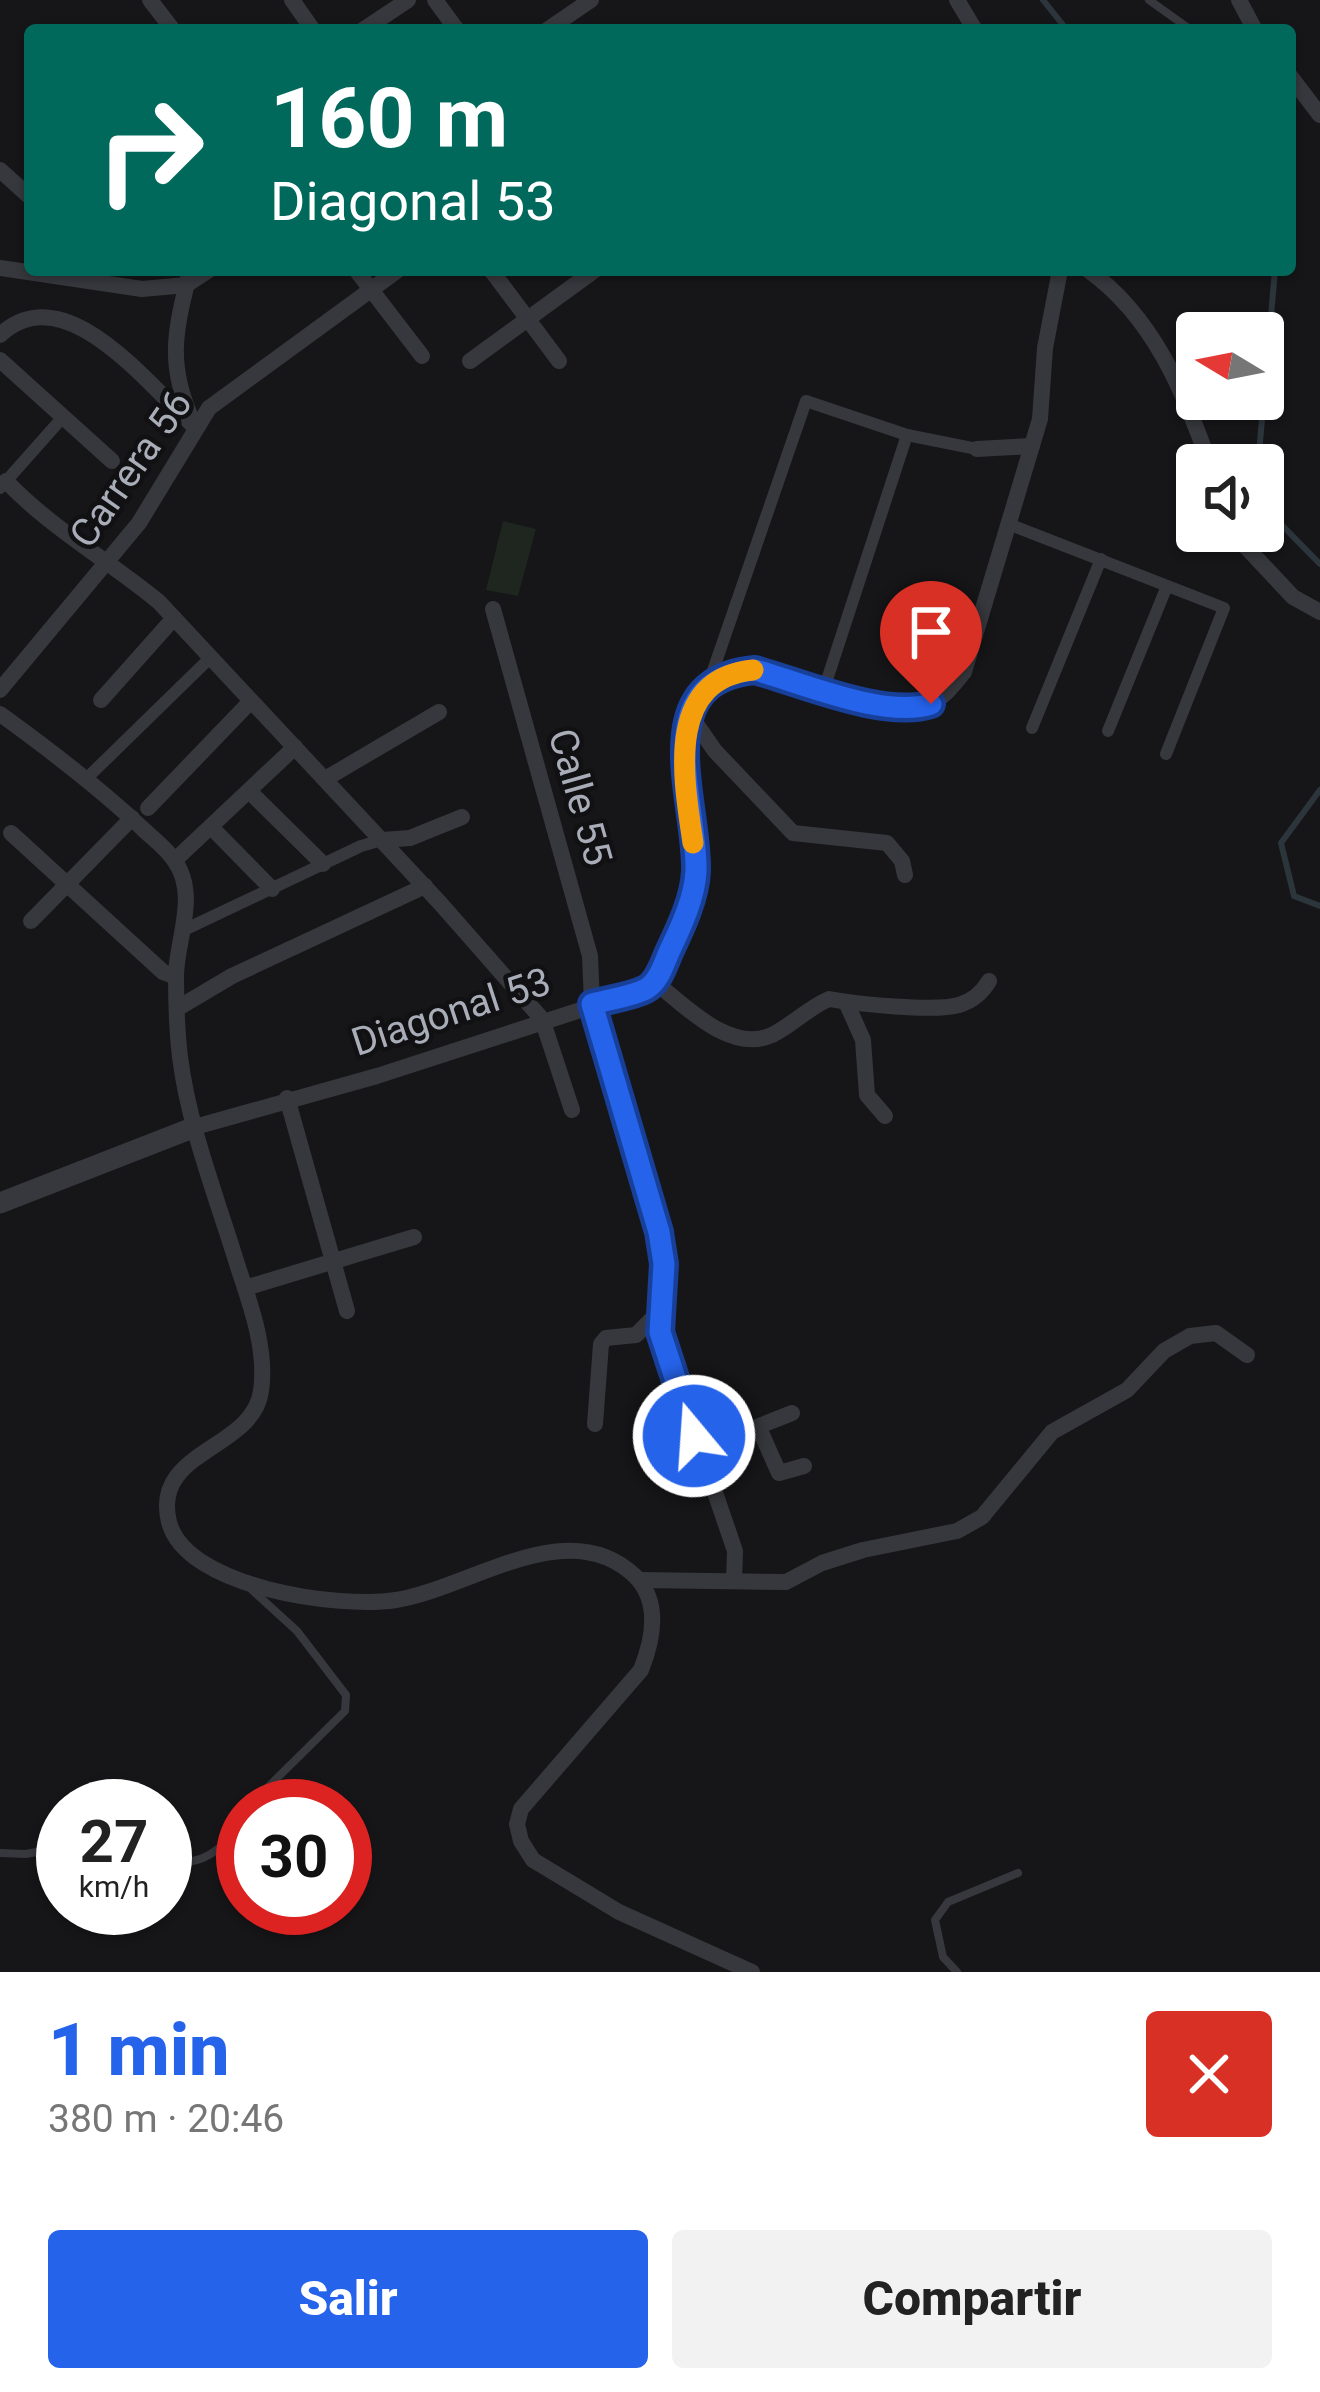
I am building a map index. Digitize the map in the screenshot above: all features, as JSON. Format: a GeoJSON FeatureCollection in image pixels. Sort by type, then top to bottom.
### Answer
{"type":"FeatureCollection","features":[{"type":"Feature","properties":{"kind":"street"},"geometry":{"type":"LineString","coordinates":[[150,0],[168,24]]}},
{"type":"Feature","properties":{"kind":"street"},"geometry":{"type":"LineString","coordinates":[[372,24],[408,0]]}},
{"type":"Feature","properties":{"kind":"street"},"geometry":{"type":"LineString","coordinates":[[554,24],[580,3]]}},
{"type":"Feature","properties":{"kind":"street"},"geometry":{"type":"LineString","coordinates":[[1296,84],[1320,116]]}},
{"type":"Feature","properties":{"kind":"street"},"geometry":{"type":"LineString","coordinates":[[0,170],[24,192]]}},
{"type":"Feature","properties":{"kind":"street"},"geometry":{"type":"LineString","coordinates":[[52,276],[142,290],[188,278]]}},
{"type":"Feature","properties":{"kind":"street"},"geometry":{"type":"LineString","coordinates":[[124,276],[142,290]]}},
{"type":"Feature","properties":{"kind":"street"},"geometry":{"type":"LineString","coordinates":[[360,276],[422,356]]}},
{"type":"Feature","properties":{"kind":"street","name":"Carrera 56"},"geometry":{"type":"LineString","coordinates":[[0,690],[139,523],[209,409],[390,276]]}},
{"type":"Feature","properties":{"kind":"street"},"geometry":{"type":"LineString","coordinates":[[495,276],[559,361]]}},
{"type":"Feature","properties":{"kind":"street"},"geometry":{"type":"LineString","coordinates":[[470,361],[586,276]]}},
{"type":"Feature","properties":{"kind":"street"},"geometry":{"type":"LineString","coordinates":[[707,688],[736,672],[755,670],[886,707],[914,710],[946,694],[964,672],[1011,525],[1032,446],[1059,276]]}},
{"type":"Feature","properties":{"kind":"street"},"geometry":{"type":"LineString","coordinates":[[1097,276],[1111,286],[1172,368],[1202,444]]}},
{"type":"Feature","properties":{"kind":"street"},"geometry":{"type":"LineString","coordinates":[[188,278],[177,314],[176,373],[196,428]]}},
{"type":"Feature","properties":{"kind":"street"},"geometry":{"type":"LineString","coordinates":[[0,335],[31,317],[54,316],[77,324],[115,352],[196,428]]}},
{"type":"Feature","properties":{"kind":"street"},"geometry":{"type":"LineString","coordinates":[[0,360],[112,461]]}},
{"type":"Feature","properties":{"kind":"street"},"geometry":{"type":"LineString","coordinates":[[989,981],[981,994],[956,1006],[830,999],[769,1036],[744,1039],[708,1024],[655,982],[679,932],[695,880],[684,730],[707,688],[806,401],[907,435],[977,448],[1032,446]]}},
{"type":"Feature","properties":{"kind":"street"},"geometry":{"type":"LineString","coordinates":[[63,417],[3,485],[41,518],[109,560],[174,618],[425,886],[542,1019],[572,1110]]}},
{"type":"Feature","properties":{"kind":"street"},"geometry":{"type":"LineString","coordinates":[[824,689],[907,435]]}},
{"type":"Feature","properties":{"kind":"street"},"geometry":{"type":"LineString","coordinates":[[1011,525],[1224,608],[1166,754]]}},
{"type":"Feature","properties":{"kind":"street"},"geometry":{"type":"LineString","coordinates":[[1251,552],[1293,597],[1320,612]]}},
{"type":"Feature","properties":{"kind":"street"},"geometry":{"type":"LineString","coordinates":[[1032,728],[1101,560]]}},
{"type":"Feature","properties":{"kind":"street"},"geometry":{"type":"LineString","coordinates":[[1108,731],[1167,586]]}},
{"type":"Feature","properties":{"kind":"street","name":"Calle 55"},"geometry":{"type":"LineString","coordinates":[[494,609],[590,956],[592,1004],[659,1232],[664,1264],[660,1332],[735,1551],[734,1581]]}},
{"type":"Feature","properties":{"kind":"street"},"geometry":{"type":"LineString","coordinates":[[101,700],[174,618]]}},
{"type":"Feature","properties":{"kind":"street"},"geometry":{"type":"LineString","coordinates":[[87,778],[210,658]]}},
{"type":"Feature","properties":{"kind":"street"},"geometry":{"type":"LineString","coordinates":[[31,921],[251,701]]}},
{"type":"Feature","properties":{"kind":"street"},"geometry":{"type":"LineString","coordinates":[[325,779],[439,712]]}},
{"type":"Feature","properties":{"kind":"street"},"geometry":{"type":"LineString","coordinates":[[0,714],[140,813],[175,860],[185,891],[176,977],[180,1056],[195,1127],[263,1361],[261,1395],[253,1416],[191,1460],[174,1478],[167,1500],[176,1539],[193,1558],[247,1584],[345,1600],[392,1601],[569,1549],[609,1555],[639,1580],[652,1610],[651,1643],[641,1670],[521,1809],[517,1824],[521,1841],[533,1860],[619,1912],[752,1972]]}},
{"type":"Feature","properties":{"kind":"street"},"geometry":{"type":"LineString","coordinates":[[690,715],[715,751],[793,833],[887,843],[902,861],[905,875]]}},
{"type":"Feature","properties":{"kind":"street"},"geometry":{"type":"LineString","coordinates":[[175,860],[296,747]]}},
{"type":"Feature","properties":{"kind":"street"},"geometry":{"type":"LineString","coordinates":[[249,791],[323,864]]}},
{"type":"Feature","properties":{"kind":"street"},"geometry":{"type":"LineString","coordinates":[[184,930],[382,840],[410,838],[463,817]]}},
{"type":"Feature","properties":{"kind":"street"},"geometry":{"type":"LineString","coordinates":[[211,827],[272,889]]}},
{"type":"Feature","properties":{"kind":"street"},"geometry":{"type":"LineString","coordinates":[[11,832],[163,972],[176,977]]}},
{"type":"Feature","properties":{"kind":"street"},"geometry":{"type":"LineString","coordinates":[[178,1008],[232,976],[425,886]]}},
{"type":"Feature","properties":{"kind":"street","name":"Diagonal 53"},"geometry":{"type":"LineString","coordinates":[[0,1203],[195,1127],[377,1076],[655,982]]}},
{"type":"Feature","properties":{"kind":"street"},"geometry":{"type":"LineString","coordinates":[[845,1002],[863,1040],[867,1095],[885,1116]]}},
{"type":"Feature","properties":{"kind":"street"},"geometry":{"type":"LineString","coordinates":[[287,1099],[347,1311]]}},
{"type":"Feature","properties":{"kind":"street"},"geometry":{"type":"LineString","coordinates":[[245,1288],[414,1237]]}},
{"type":"Feature","properties":{"kind":"street"},"geometry":{"type":"LineString","coordinates":[[596,1424],[601,1344],[606,1338],[636,1335],[660,1311]]}},
{"type":"Feature","properties":{"kind":"street"},"geometry":{"type":"LineString","coordinates":[[639,1580],[786,1582],[862,1550],[957,1531],[982,1517],[1052,1432],[1127,1390],[1163,1351],[1190,1336],[1216,1333],[1247,1355]]}},
{"type":"Feature","properties":{"kind":"street"},"geometry":{"type":"LineString","coordinates":[[699,1450],[792,1413]]}},
{"type":"Feature","properties":{"kind":"street"},"geometry":{"type":"LineString","coordinates":[[759,1428],[779,1473],[804,1466]]}},
{"type":"Feature","properties":{"kind":"lane"},"geometry":{"type":"LineString","coordinates":[[1149,0],[1183,24]]}},
{"type":"Feature","properties":{"kind":"lane"},"geometry":{"type":"LineString","coordinates":[[247,1584],[297,1631],[346,1695],[345,1711],[276,1779]]}},
{"type":"Feature","properties":{"kind":"lane"},"geometry":{"type":"LineString","coordinates":[[0,1853],[36,1852]]}},
{"type":"Feature","properties":{"kind":"lane"},"geometry":{"type":"LineString","coordinates":[[957,1972],[944,1957],[935,1920],[948,1902],[1018,1873]]}},
{"type":"Feature","properties":{"kind":"shaded area"},"geometry":{"type":"Polygon","coordinates":[[[503,521],[536,529],[518,596],[486,590],[503,521]]]}},
{"type":"Feature","properties":{"kind":"waterway"},"geometry":{"type":"LineString","coordinates":[[1043,0],[1062,24]]}},
{"type":"Feature","properties":{"kind":"waterway"},"geometry":{"type":"LineString","coordinates":[[1260,444],[1274,276]]}},
{"type":"Feature","properties":{"kind":"waterway"},"geometry":{"type":"LineString","coordinates":[[1284,527],[1320,564]]}},
{"type":"Feature","properties":{"kind":"waterway"},"geometry":{"type":"LineString","coordinates":[[1320,790],[1281,843],[1294,896],[1320,906]]}},
{"type":"Feature","properties":{"kind":"slow traffic"},"geometry":{"type":"LineString","coordinates":[[693,843],[684,730],[707,688],[736,672],[753,670]]}},
{"type":"Feature","properties":{"kind":"route"},"geometry":{"type":"LineString","coordinates":[[694,1436],[660,1332],[664,1264],[659,1232],[592,1004],[655,982],[679,932],[696,863],[684,730],[707,688],[736,672],[755,670],[886,707],[914,710],[931,704]]}}]}
